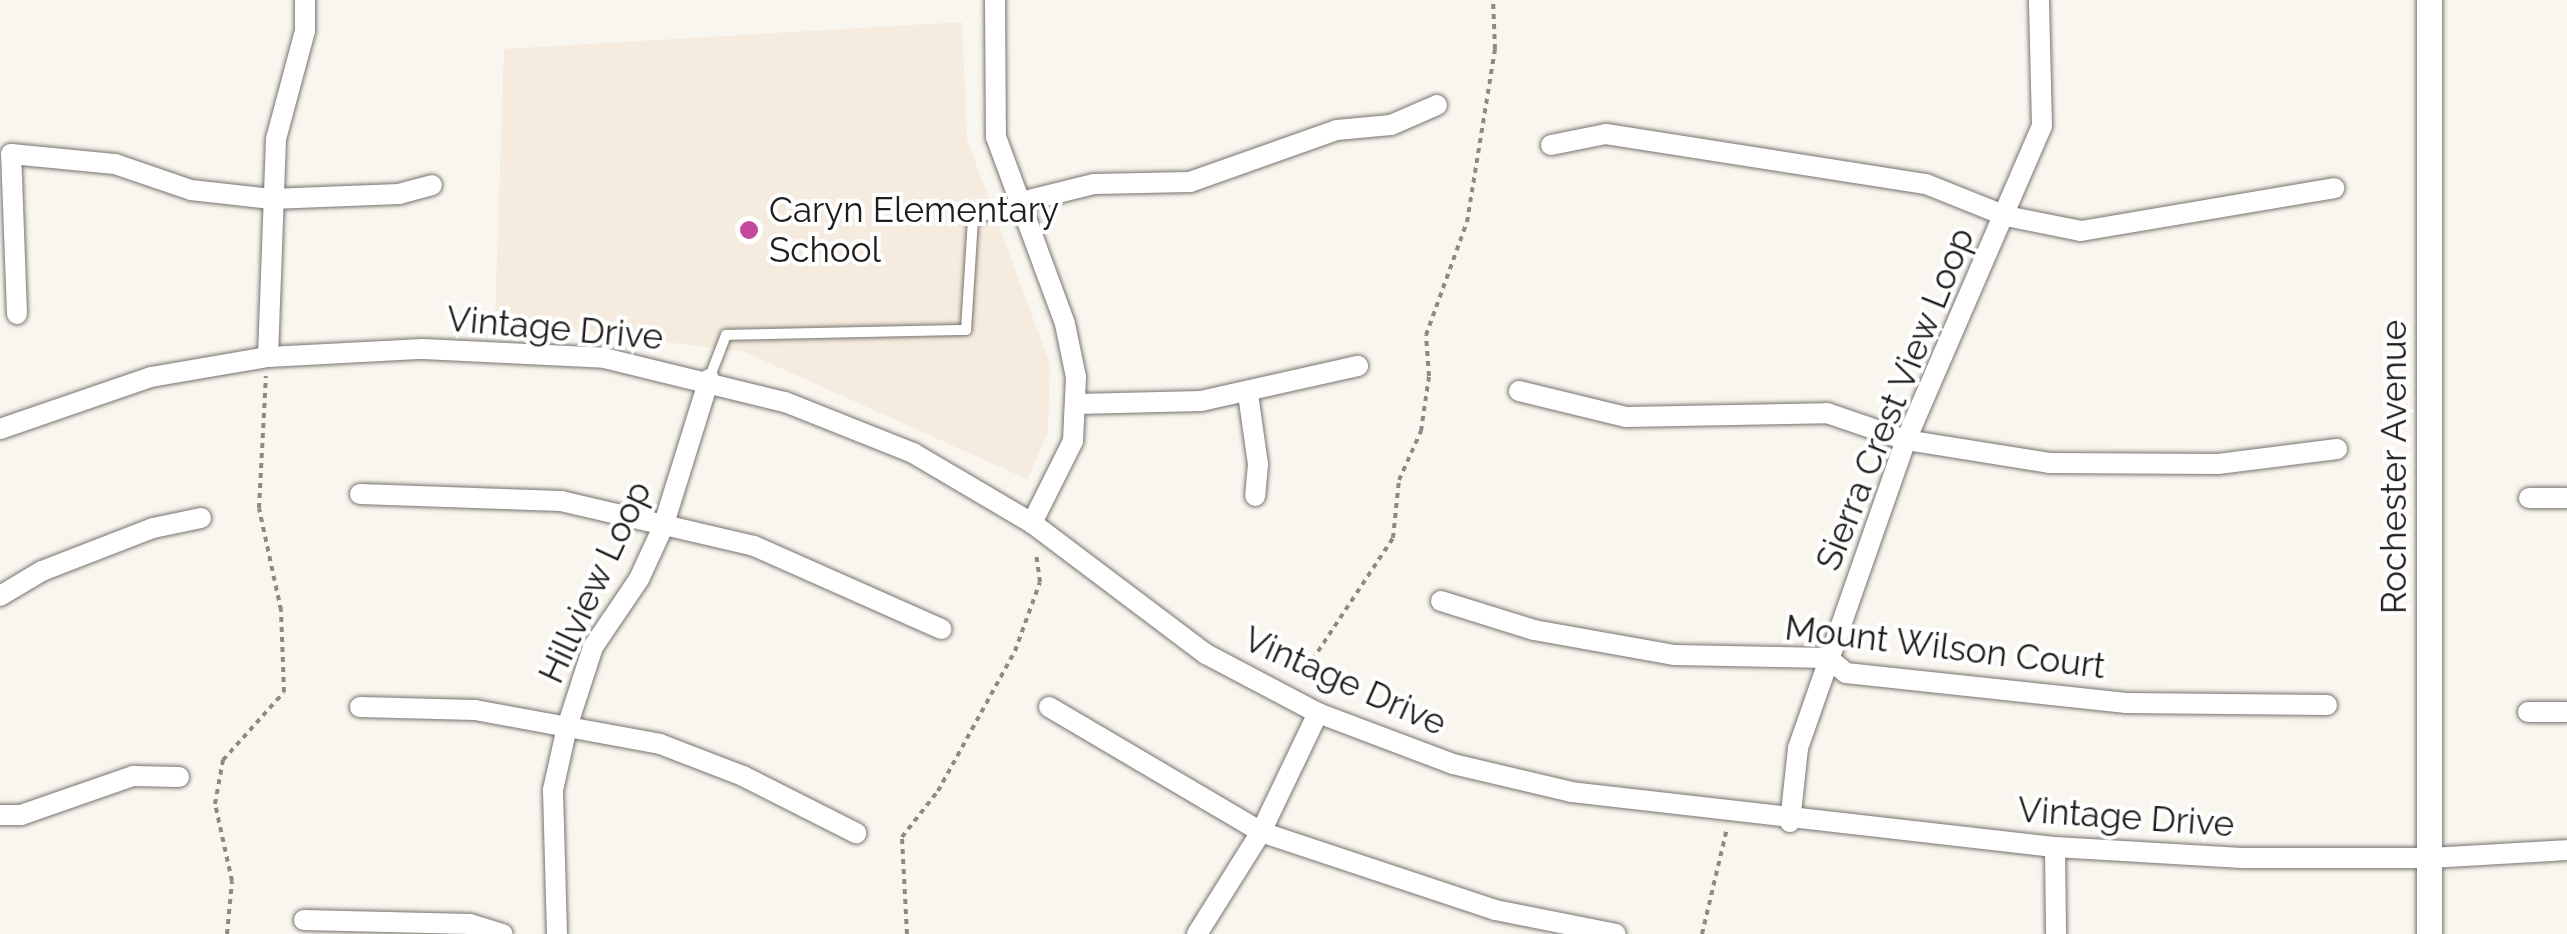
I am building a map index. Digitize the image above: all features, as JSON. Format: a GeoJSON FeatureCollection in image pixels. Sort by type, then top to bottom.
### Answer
{"type":"FeatureCollection","features":[{"type":"Feature","properties":{"kind":"street"},"geometry":{"type":"LineString","coordinates":[[268,357],[276,139],[305,31],[305,0]]}},
{"type":"Feature","properties":{"kind":"street"},"geometry":{"type":"LineString","coordinates":[[995,0],[996,136],[1074,353],[1078,404],[1073,441],[1032,523]]}},
{"type":"Feature","properties":{"kind":"street","name":"Sierra Crest View Loop"},"geometry":{"type":"LineString","coordinates":[[1790,822],[1798,748],[1906,440],[2042,126],[2040,0]]}},
{"type":"Feature","properties":{"kind":"street","name":"Rochester Avenue"},"geometry":{"type":"LineString","coordinates":[[2429,0],[2429,934]]}},
{"type":"Feature","properties":{"kind":"street"},"geometry":{"type":"LineString","coordinates":[[1021,202],[1094,184],[1190,182],[1337,130],[1391,125],[1436,105]]}},
{"type":"Feature","properties":{"kind":"street"},"geometry":{"type":"LineString","coordinates":[[1552,145],[1606,134],[1926,184],[2006,216],[2081,231],[2334,188]]}},
{"type":"Feature","properties":{"kind":"street"},"geometry":{"type":"LineString","coordinates":[[18,314],[10,154],[116,164],[191,190],[271,199],[399,194],[432,185]]}},
{"type":"Feature","properties":{"kind":"street","name":"Vintage Drive"},"geometry":{"type":"LineString","coordinates":[[0,428],[151,378],[268,357],[514,349],[709,379],[913,453],[1032,523],[1206,654],[1318,712],[1452,764],[1571,792],[1730,814],[2056,847],[2242,858],[2430,858],[2567,850]]}},
{"type":"Feature","properties":{"kind":"street"},"geometry":{"type":"LineString","coordinates":[[1078,404],[1153,406],[1248,394],[1358,366]]}},
{"type":"Feature","properties":{"kind":"street","name":"Hillview Loop"},"geometry":{"type":"LineString","coordinates":[[558,934],[553,790],[567,728],[593,647],[639,579],[663,527],[709,379]]}},
{"type":"Feature","properties":{"kind":"street"},"geometry":{"type":"LineString","coordinates":[[1519,391],[1626,417],[1827,413],[1906,440],[2049,463],[2218,464],[2337,449]]}},
{"type":"Feature","properties":{"kind":"street"},"geometry":{"type":"LineString","coordinates":[[1248,394],[1258,464],[1255,496]]}},
{"type":"Feature","properties":{"kind":"street"},"geometry":{"type":"LineString","coordinates":[[360,494],[562,501],[754,546],[941,629]]}},
{"type":"Feature","properties":{"kind":"street"},"geometry":{"type":"LineString","coordinates":[[2529,498],[2567,498]]}},
{"type":"Feature","properties":{"kind":"street"},"geometry":{"type":"LineString","coordinates":[[0,596],[116,542],[201,518]]}},
{"type":"Feature","properties":{"kind":"street","name":"Mount Wilson Court"},"geometry":{"type":"LineString","coordinates":[[1441,601],[1534,630],[1675,655],[1828,658],[1846,673],[2126,703],[2328,706]]}},
{"type":"Feature","properties":{"kind":"street"},"geometry":{"type":"LineString","coordinates":[[360,707],[475,710],[660,744],[744,776],[856,833]]}},
{"type":"Feature","properties":{"kind":"street"},"geometry":{"type":"LineString","coordinates":[[1050,707],[1261,832],[1495,910],[1616,934]]}},
{"type":"Feature","properties":{"kind":"street"},"geometry":{"type":"LineString","coordinates":[[1197,934],[1261,832],[1318,712]]}},
{"type":"Feature","properties":{"kind":"street"},"geometry":{"type":"LineString","coordinates":[[2528,712],[2567,712]]}},
{"type":"Feature","properties":{"kind":"street"},"geometry":{"type":"LineString","coordinates":[[0,814],[21,815],[132,776],[179,777]]}},
{"type":"Feature","properties":{"kind":"street"},"geometry":{"type":"LineString","coordinates":[[2056,847],[2056,934]]}},
{"type":"Feature","properties":{"kind":"street"},"geometry":{"type":"LineString","coordinates":[[304,920],[470,924],[503,934]]}},
{"type":"Feature","properties":{"kind":"lane"},"geometry":{"type":"LineString","coordinates":[[709,379],[720,340],[966,330],[973,220],[1021,202]]}},
{"type":"Feature","properties":{"kind":"path"},"geometry":{"type":"LineString","coordinates":[[1307,668],[1393,538],[1398,480],[1421,431],[1426,335],[1468,222],[1495,49],[1493,0]]}},
{"type":"Feature","properties":{"kind":"path"},"geometry":{"type":"LineString","coordinates":[[228,934],[232,882],[215,804],[223,760],[284,692],[282,610],[259,508],[268,357]]}},
{"type":"Feature","properties":{"kind":"path"},"geometry":{"type":"LineString","coordinates":[[907,934],[902,838],[938,791],[1015,651],[1040,582],[1032,523]]}},
{"type":"Feature","properties":{"kind":"path"},"geometry":{"type":"LineString","coordinates":[[1702,934],[1730,814]]}},
{"type":"Feature","properties":{"kind":"shaded area","name":"Caryn Elementary School"},"geometry":{"type":"Polygon","coordinates":[[[962,22],[967,139],[1050,364],[1048,433],[1027,479],[745,352],[495,321],[504,49],[962,22]]]}},
{"type":"Feature","properties":{"kind":"place","name":"Caryn Elementary School"},"geometry":{"type":"Point","coordinates":[749,230]}}]}
